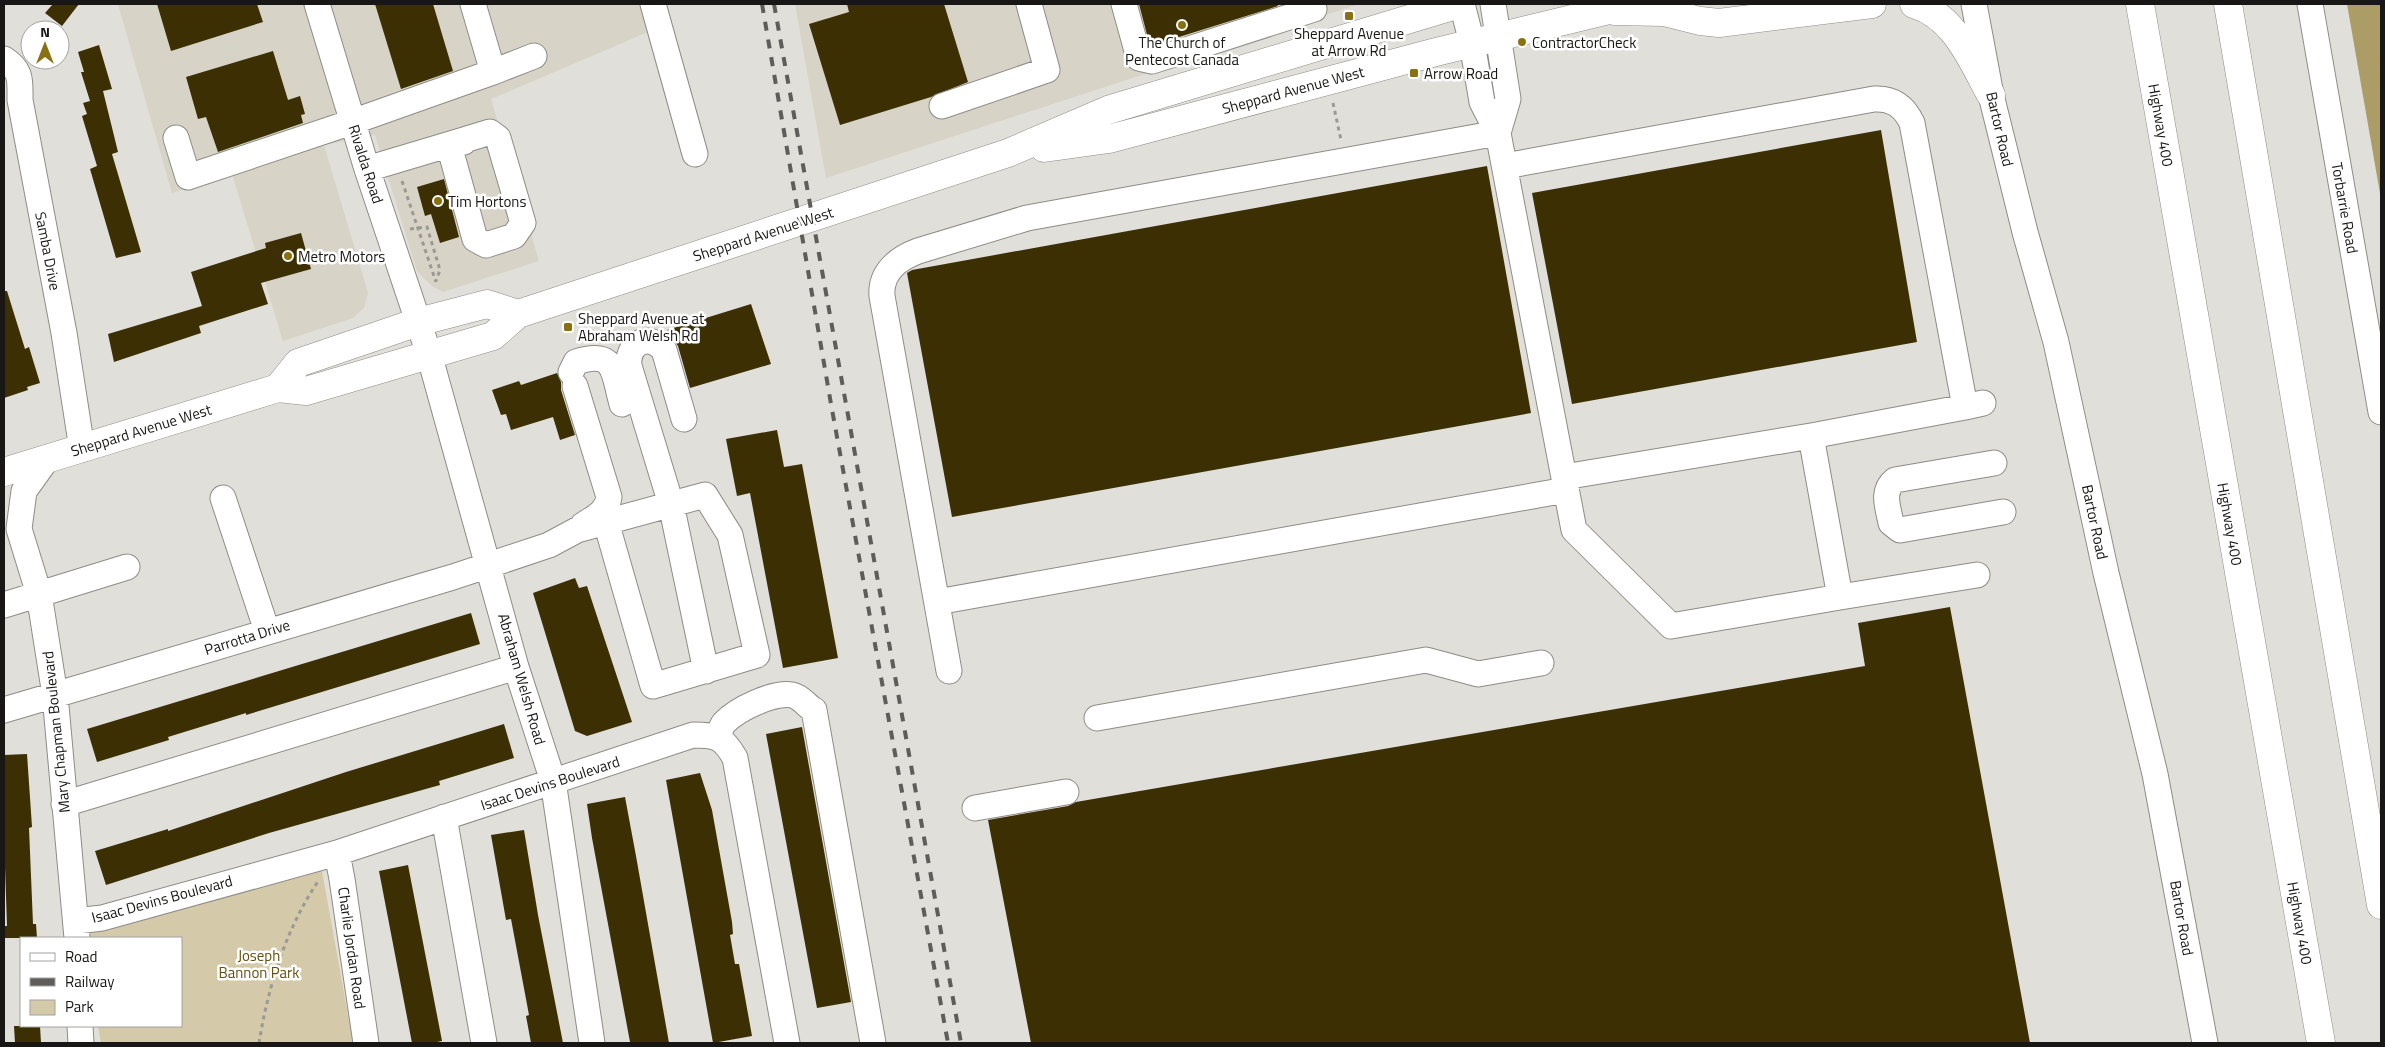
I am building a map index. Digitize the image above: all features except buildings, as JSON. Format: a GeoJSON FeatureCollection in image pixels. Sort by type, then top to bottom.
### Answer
{"type":"FeatureCollection","features":[{"type":"Feature","properties":{"kind":"main road","name":"Sheppard Avenue West"},"geometry":{"type":"LineString","coordinates":[[4,472],[278,388],[306,391],[492,336],[518,314],[1008,154],[1108,110],[1325,43],[1461,4]]}},
{"type":"Feature","properties":{"kind":"main road","name":"Sheppard Avenue West"},"geometry":{"type":"LineString","coordinates":[[1008,154],[1109,139],[1485,40],[1622,7],[1664,12],[1700,21],[1719,23],[1872,4]]}},
{"type":"Feature","properties":{"kind":"main road"},"geometry":{"type":"LineString","coordinates":[[1914,4],[1934,12],[1962,41],[1991,95]]}},
{"type":"Feature","properties":{"kind":"main road","name":"Highway 400"},"geometry":{"type":"LineString","coordinates":[[2140,4],[2321,1043]]}},
{"type":"Feature","properties":{"kind":"main road"},"geometry":{"type":"LineString","coordinates":[[2228,4],[2381,905]]}},
{"type":"Feature","properties":{"kind":"main road"},"geometry":{"type":"LineString","coordinates":[[278,388],[298,363],[418,322],[488,304],[518,314]]}},
{"type":"Feature","properties":{"kind":"street","name":"Rivalda Road"},"geometry":{"type":"LineString","coordinates":[[317,4],[352,122],[418,322]]}},
{"type":"Feature","properties":{"kind":"street"},"geometry":{"type":"LineString","coordinates":[[473,4],[493,72]]}},
{"type":"Feature","properties":{"kind":"street"},"geometry":{"type":"LineString","coordinates":[[652,4],[696,154]]}},
{"type":"Feature","properties":{"kind":"street"},"geometry":{"type":"LineString","coordinates":[[942,106],[1047,70],[1029,4]]}},
{"type":"Feature","properties":{"kind":"street"},"geometry":{"type":"LineString","coordinates":[[1124,4],[1139,58],[1152,61],[1314,6],[1325,43]]}},
{"type":"Feature","properties":{"kind":"street"},"geometry":{"type":"LineString","coordinates":[[1461,4],[1485,40]]}},
{"type":"Feature","properties":{"kind":"street"},"geometry":{"type":"LineString","coordinates":[[1493,4],[1485,40],[1482,102],[1498,133],[1574,530],[1672,626],[1977,575]]}},
{"type":"Feature","properties":{"kind":"street","name":"Bartor Road"},"geometry":{"type":"LineString","coordinates":[[1974,4],[1991,95],[2025,232],[2056,342],[2106,573],[2155,774],[2205,1043]]}},
{"type":"Feature","properties":{"kind":"street","name":"Torbarrie Road"},"geometry":{"type":"LineString","coordinates":[[2310,4],[2381,412]]}},
{"type":"Feature","properties":{"kind":"street"},"geometry":{"type":"LineString","coordinates":[[176,138],[188,177],[352,122],[534,56]]}},
{"type":"Feature","properties":{"kind":"street","name":"Samba Drive"},"geometry":{"type":"LineString","coordinates":[[4,59],[14,66],[20,77],[20,100],[64,333],[82,449]]}},
{"type":"Feature","properties":{"kind":"street"},"geometry":{"type":"LineString","coordinates":[[937,602],[1974,405],[1912,123],[1905,111],[1895,102],[1874,99],[1504,166]]}},
{"type":"Feature","properties":{"kind":"street"},"geometry":{"type":"LineString","coordinates":[[950,671],[882,296],[884,278],[892,267],[908,255],[918,251],[1027,218],[1498,133]]}},
{"type":"Feature","properties":{"kind":"street"},"geometry":{"type":"LineString","coordinates":[[367,168],[456,142],[489,225]]}},
{"type":"Feature","properties":{"kind":"street","name":"Abraham Welsh Road"},"geometry":{"type":"LineString","coordinates":[[418,322],[429,354],[489,564],[516,667],[553,782],[592,1043]]}},
{"type":"Feature","properties":{"kind":"street"},"geometry":{"type":"LineString","coordinates":[[684,418],[664,350],[658,344],[651,341],[637,343],[631,350],[628,358],[629,366],[706,671]]}},
{"type":"Feature","properties":{"kind":"street"},"geometry":{"type":"LineString","coordinates":[[577,530],[601,513],[608,505],[609,497],[573,379],[576,362],[593,357],[606,360],[611,366],[663,506]]}},
{"type":"Feature","properties":{"kind":"street"},"geometry":{"type":"LineString","coordinates":[[1812,436],[1840,597]]}},
{"type":"Feature","properties":{"kind":"street","name":"Mary Chapman Boulevard"},"geometry":{"type":"LineString","coordinates":[[47,459],[24,491],[12,520],[39,594],[55,695],[77,930]]}},
{"type":"Feature","properties":{"kind":"street"},"geometry":{"type":"LineString","coordinates":[[1994,463],[1895,480],[1888,485],[1885,492],[1891,523],[1900,530],[2003,512]]}},
{"type":"Feature","properties":{"kind":"street"},"geometry":{"type":"LineString","coordinates":[[577,530],[663,506],[705,495],[722,519],[730,535],[757,655],[654,686],[606,522]]}},
{"type":"Feature","properties":{"kind":"street"},"geometry":{"type":"LineString","coordinates":[[223,498],[267,631]]}},
{"type":"Feature","properties":{"kind":"street","name":"Parrotta Drive"},"geometry":{"type":"LineString","coordinates":[[4,710],[489,564],[549,545],[577,530]]}},
{"type":"Feature","properties":{"kind":"street"},"geometry":{"type":"LineString","coordinates":[[4,604],[127,567]]}},
{"type":"Feature","properties":{"kind":"street"},"geometry":{"type":"LineString","coordinates":[[1097,718],[1426,660],[1478,674],[1541,663]]}},
{"type":"Feature","properties":{"kind":"street"},"geometry":{"type":"LineString","coordinates":[[64,804],[516,667]]}},
{"type":"Feature","properties":{"kind":"street"},"geometry":{"type":"LineString","coordinates":[[787,1043],[735,758],[727,744],[718,737],[722,724],[734,714],[764,699],[792,695],[802,699],[807,706],[814,710],[874,1043]]}},
{"type":"Feature","properties":{"kind":"street","name":"Isaac Devins Boulevard"},"geometry":{"type":"LineString","coordinates":[[77,930],[102,918],[336,853],[693,735],[718,737]]}},
{"type":"Feature","properties":{"kind":"street"},"geometry":{"type":"LineString","coordinates":[[975,808],[1066,792]]}},
{"type":"Feature","properties":{"kind":"street"},"geometry":{"type":"LineString","coordinates":[[444,817],[484,1043]]}},
{"type":"Feature","properties":{"kind":"street","name":"Charlie Jordan Road"},"geometry":{"type":"LineString","coordinates":[[336,853],[342,879],[366,1043]]}},
{"type":"Feature","properties":{"kind":"street"},"geometry":{"type":"LineString","coordinates":[[80,1027],[81,1043]]}},
{"type":"Feature","properties":{"kind":"path"},"geometry":{"type":"LineString","coordinates":[[1332,95],[1341,140]]}},
{"type":"Feature","properties":{"kind":"path"},"geometry":{"type":"LineString","coordinates":[[400,176],[419,228],[436,282],[440,270],[427,227],[419,228],[406,230]]}},
{"type":"Feature","properties":{"kind":"path"},"geometry":{"type":"LineString","coordinates":[[259,1043],[264,1014],[279,962],[305,901],[322,876]]}},
{"type":"Feature","properties":{"kind":"shaded area"},"geometry":{"type":"Polygon","coordinates":[[[118,4],[656,4],[662,26],[491,99],[539,261],[443,292],[432,286],[417,271],[375,135],[324,145],[368,293],[364,308],[353,318],[283,341],[232,174],[172,193],[118,4]]]}},
{"type":"Feature","properties":{"kind":"shaded area"},"geometry":{"type":"Polygon","coordinates":[[[795,4],[1359,4],[826,178],[795,4]]]}},
{"type":"Feature","properties":{"kind":"shaded area"},"geometry":{"type":"Polygon","coordinates":[[[2347,4],[2381,4],[2381,199],[2347,4]]]}},
{"type":"Feature","properties":{"kind":"green space","name":"Joseph Bannon Park"},"geometry":{"type":"Polygon","coordinates":[[[320,860],[353,1043],[101,1043],[98,1027],[182,1027],[182,937],[85,937],[83,928],[320,860]]]}},
{"type":"Feature","properties":{"kind":"railway"},"geometry":{"type":"LineString","coordinates":[[762,4],[831,404],[948,1043]]}},
{"type":"Feature","properties":{"kind":"railway"},"geometry":{"type":"LineString","coordinates":[[774,4],[961,1043]]}},
{"type":"Feature","properties":{"kind":"place","name":"Sheppard Avenue at Arrow Rd"},"geometry":{"type":"Point","coordinates":[1349,16]}},
{"type":"Feature","properties":{"kind":"place","name":"The Church of Pentecost Canada"},"geometry":{"type":"Point","coordinates":[1182,25]}},
{"type":"Feature","properties":{"kind":"place","name":"ContractorCheck"},"geometry":{"type":"Point","coordinates":[1522,42]}},
{"type":"Feature","properties":{"kind":"place","name":"Arrow Road"},"geometry":{"type":"Point","coordinates":[1414,73]}},
{"type":"Feature","properties":{"kind":"place","name":"Tim Hortons"},"geometry":{"type":"Point","coordinates":[438,201]}},
{"type":"Feature","properties":{"kind":"place","name":"Metro Motors"},"geometry":{"type":"Point","coordinates":[288,256]}},
{"type":"Feature","properties":{"kind":"place","name":"Sheppard Avenue at Abraham Welsh Rd"},"geometry":{"type":"Point","coordinates":[568,327]}}]}
